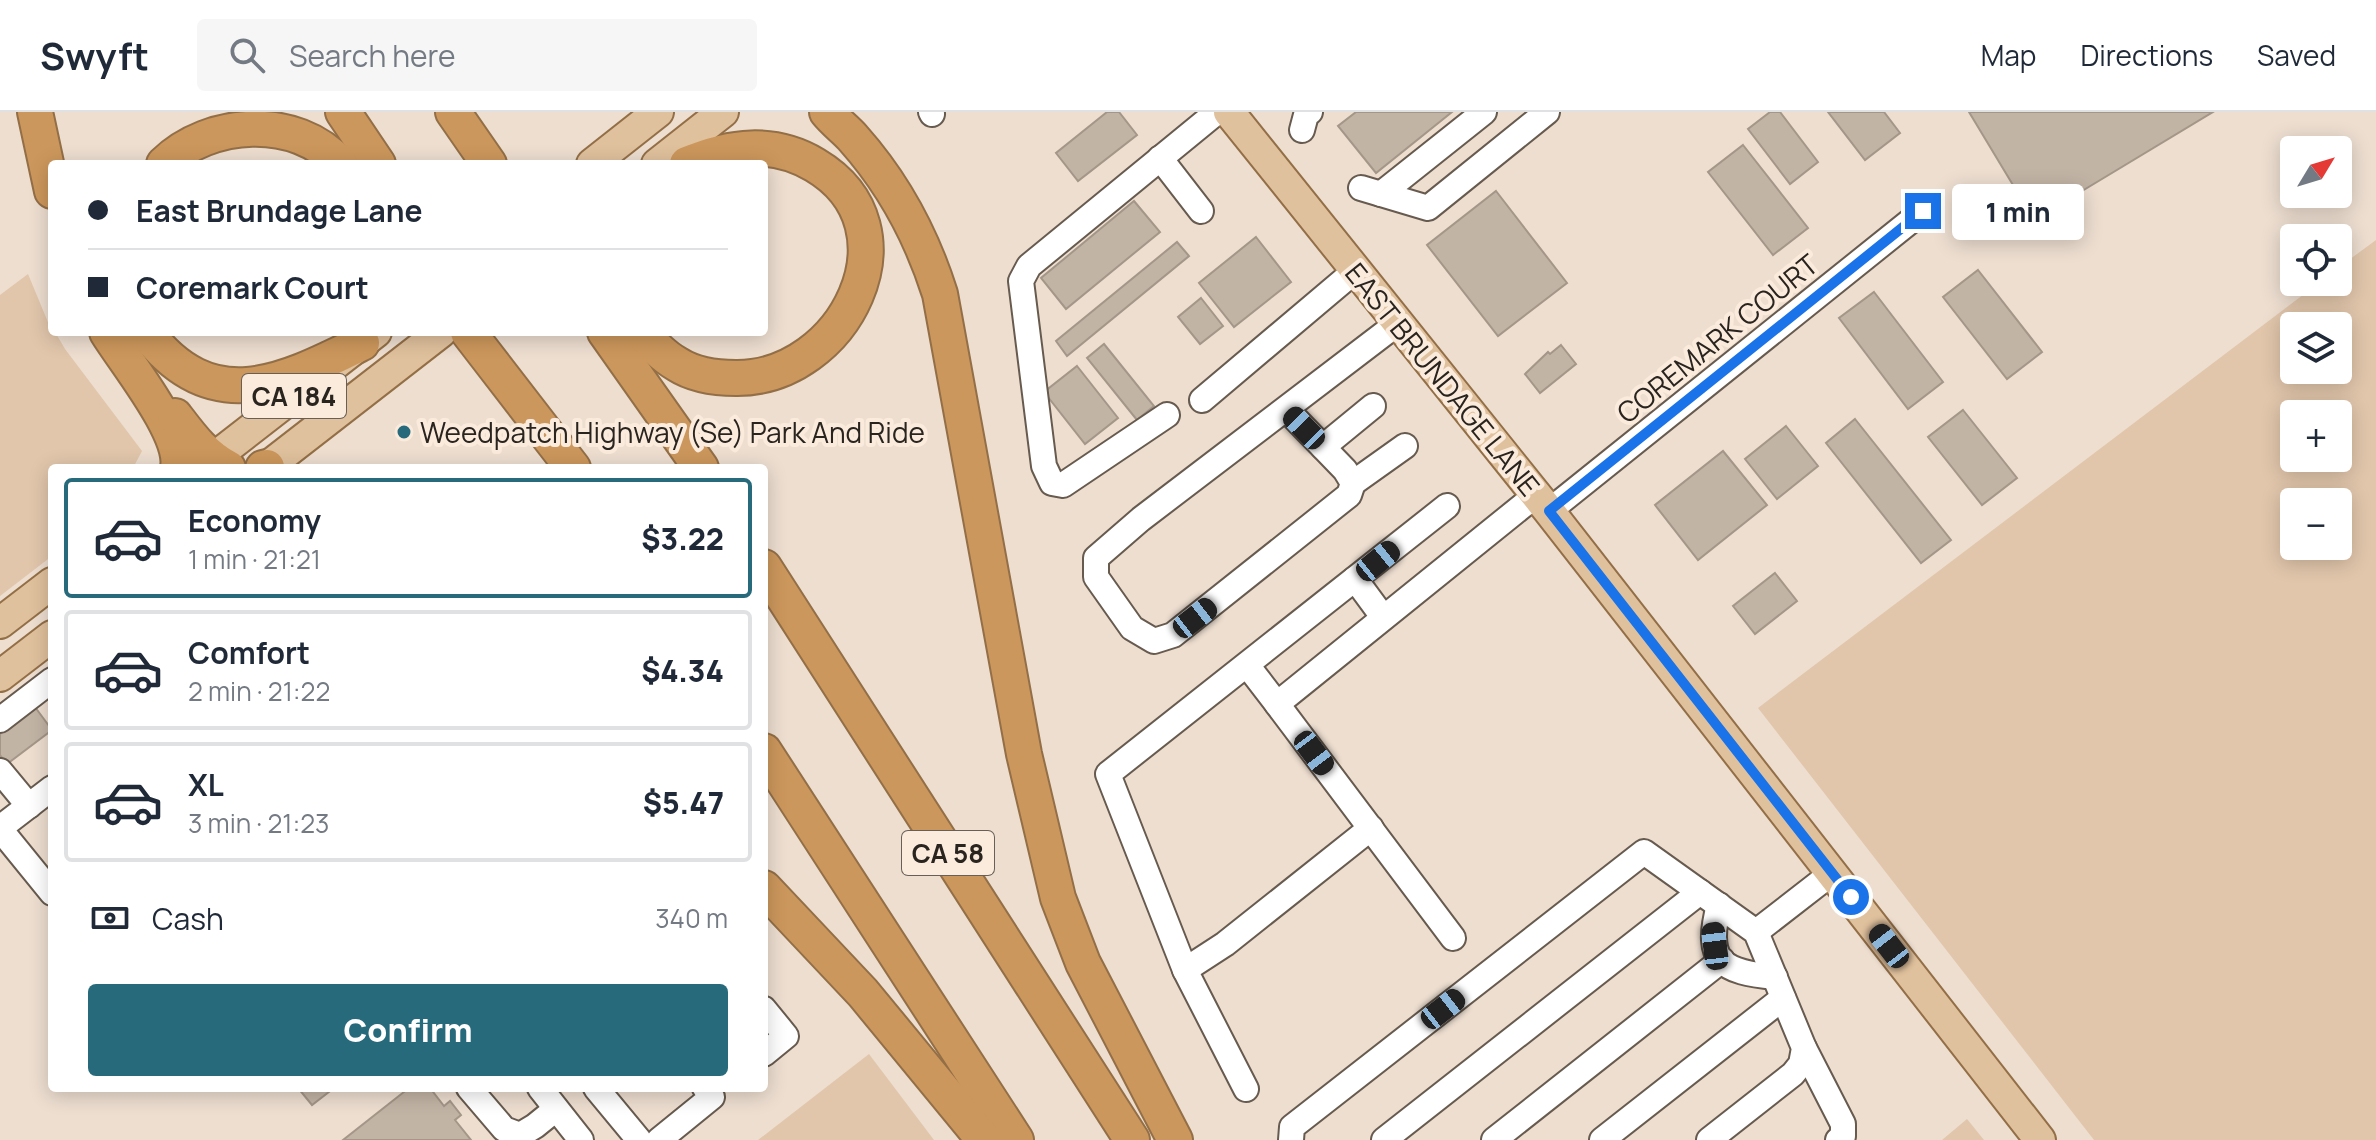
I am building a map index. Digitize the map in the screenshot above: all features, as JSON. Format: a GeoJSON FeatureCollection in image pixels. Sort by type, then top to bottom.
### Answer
{"type":"FeatureCollection","features":[{"type":"Feature","properties":{"kind":"highway"},"geometry":{"type":"LineString","coordinates":[[35,112],[48,172]]}},
{"type":"Feature","properties":{"kind":"highway"},"geometry":{"type":"LineString","coordinates":[[343,112],[375,160]]}},
{"type":"Feature","properties":{"kind":"highway"},"geometry":{"type":"LineString","coordinates":[[453,112],[486,160]]}},
{"type":"Feature","properties":{"kind":"highway"},"geometry":{"type":"LineString","coordinates":[[827,112],[846,124],[902,206],[926,249],[940,294],[1024,754],[1058,898],[1083,963],[1175,1140]]}},
{"type":"Feature","properties":{"kind":"highway"},"geometry":{"type":"LineString","coordinates":[[170,160],[194,143],[239,129],[264,129],[288,134],[313,144],[335,160]]}},
{"type":"Feature","properties":{"kind":"highway"},"geometry":{"type":"LineString","coordinates":[[645,336],[679,366],[700,374],[747,378],[771,373],[793,365],[814,352],[847,315],[858,291],[864,267],[865,239],[860,215],[851,200],[821,168],[787,152],[755,147],[719,152],[698,160]]}},
{"type":"Feature","properties":{"kind":"highway"},"geometry":{"type":"LineString","coordinates":[[110,336],[146,388],[179,454],[178,464]]}},
{"type":"Feature","properties":{"kind":"highway"},"geometry":{"type":"LineString","coordinates":[[149,336],[165,354],[185,369],[210,381],[254,386],[275,382],[311,368],[369,337]]}},
{"type":"Feature","properties":{"kind":"highway"},"geometry":{"type":"LineString","coordinates":[[608,336],[698,464]]}},
{"type":"Feature","properties":{"kind":"highway"},"geometry":{"type":"LineString","coordinates":[[487,342],[570,464]]}},
{"type":"Feature","properties":{"kind":"highway"},"geometry":{"type":"LineString","coordinates":[[487,342],[577,464]]}},
{"type":"Feature","properties":{"kind":"highway"},"geometry":{"type":"LineString","coordinates":[[146,388],[168,407],[213,464]]}},
{"type":"Feature","properties":{"kind":"highway","name":"CA 58"},"geometry":{"type":"LineString","coordinates":[[768,573],[1132,1140]]}},
{"type":"Feature","properties":{"kind":"highway"},"geometry":{"type":"LineString","coordinates":[[768,757],[1016,1140]]}},
{"type":"Feature","properties":{"kind":"highway"},"geometry":{"type":"LineString","coordinates":[[768,892],[863,993],[984,1140]]}},
{"type":"Feature","properties":{"kind":"main road"},"geometry":{"type":"LineString","coordinates":[[597,160],[658,112]]}},
{"type":"Feature","properties":{"kind":"main road"},"geometry":{"type":"LineString","coordinates":[[662,160],[723,112]]}},
{"type":"Feature","properties":{"kind":"main road","name":"EAST BRUNDAGE LANE"},"geometry":{"type":"LineString","coordinates":[[1229,112],[1542,503],[2040,1140]]}},
{"type":"Feature","properties":{"kind":"main road","name":"CA 184"},"geometry":{"type":"LineString","coordinates":[[271,464],[436,336]]}},
{"type":"Feature","properties":{"kind":"main road","name":"CA 184"},"geometry":{"type":"LineString","coordinates":[[215,464],[369,337]]}},
{"type":"Feature","properties":{"kind":"main road"},"geometry":{"type":"LineString","coordinates":[[0,623],[48,586]]}},
{"type":"Feature","properties":{"kind":"main road"},"geometry":{"type":"LineString","coordinates":[[0,676],[48,639]]}},
{"type":"Feature","properties":{"kind":"street"},"geometry":{"type":"LineString","coordinates":[[1167,415],[1063,485],[1052,483],[1044,466],[1021,281],[1029,266],[1217,112]]}},
{"type":"Feature","properties":{"kind":"street"},"geometry":{"type":"LineString","coordinates":[[1484,112],[1371,191],[1428,208],[1547,112]]}},
{"type":"Feature","properties":{"kind":"street"},"geometry":{"type":"LineString","coordinates":[[1160,158],[1201,211]]}},
{"type":"Feature","properties":{"kind":"street","name":"COREMARK COURT"},"geometry":{"type":"LineString","coordinates":[[1277,704],[1383,617],[1542,503],[1923,211]]}},
{"type":"Feature","properties":{"kind":"street"},"geometry":{"type":"LineString","coordinates":[[1202,400],[1356,270]]}},
{"type":"Feature","properties":{"kind":"street"},"geometry":{"type":"LineString","coordinates":[[1398,323],[1141,519],[1096,558],[1096,577],[1132,628],[1154,641],[1173,635],[1349,495],[1353,483],[1405,446]]}},
{"type":"Feature","properties":{"kind":"street"},"geometry":{"type":"LineString","coordinates":[[1323,447],[1373,406]]}},
{"type":"Feature","properties":{"kind":"street"},"geometry":{"type":"LineString","coordinates":[[1286,409],[1345,470],[1353,483]]}},
{"type":"Feature","properties":{"kind":"street"},"geometry":{"type":"LineString","coordinates":[[1246,1089],[1185,970],[1108,774],[1447,506]]}},
{"type":"Feature","properties":{"kind":"street"},"geometry":{"type":"LineString","coordinates":[[1355,579],[1383,617]]}},
{"type":"Feature","properties":{"kind":"street"},"geometry":{"type":"LineString","coordinates":[[1247,665],[1453,938]]}},
{"type":"Feature","properties":{"kind":"street"},"geometry":{"type":"LineString","coordinates":[[0,720],[48,683]]}},
{"type":"Feature","properties":{"kind":"street"},"geometry":{"type":"LineString","coordinates":[[0,771],[29,806]]}},
{"type":"Feature","properties":{"kind":"street"},"geometry":{"type":"LineString","coordinates":[[48,791],[0,828],[48,888]]}},
{"type":"Feature","properties":{"kind":"street"},"geometry":{"type":"LineString","coordinates":[[1185,970],[1225,944],[1371,828]]}},
{"type":"Feature","properties":{"kind":"street"},"geometry":{"type":"LineString","coordinates":[[1291,1140],[1292,1127],[1644,852],[1756,932],[1804,1048],[1843,1124],[1843,1136],[1838,1140]]}},
{"type":"Feature","properties":{"kind":"street"},"geometry":{"type":"LineString","coordinates":[[1756,932],[1832,873]]}},
{"type":"Feature","properties":{"kind":"street"},"geometry":{"type":"LineString","coordinates":[[1709,899],[1717,954],[1727,967],[1779,988]]}},
{"type":"Feature","properties":{"kind":"street"},"geometry":{"type":"LineString","coordinates":[[1384,1140],[1709,899]]}},
{"type":"Feature","properties":{"kind":"street"},"geometry":{"type":"LineString","coordinates":[[1494,1140],[1722,960]]}},
{"type":"Feature","properties":{"kind":"street"},"geometry":{"type":"LineString","coordinates":[[1602,1140],[1779,988]]}},
{"type":"Feature","properties":{"kind":"street"},"geometry":{"type":"LineString","coordinates":[[768,1014],[786,1036],[768,1051]]}},
{"type":"Feature","properties":{"kind":"street"},"geometry":{"type":"LineString","coordinates":[[1709,1140],[1793,1074],[1801,1064],[1804,1048]]}},
{"type":"Feature","properties":{"kind":"street"},"geometry":{"type":"LineString","coordinates":[[472,1092],[504,1129],[520,1135],[556,1109]]}},
{"type":"Feature","properties":{"kind":"street"},"geometry":{"type":"LineString","coordinates":[[543,1092],[581,1140]]}},
{"type":"Feature","properties":{"kind":"street"},"geometry":{"type":"LineString","coordinates":[[599,1092],[639,1140]]}},
{"type":"Feature","properties":{"kind":"street"},"geometry":{"type":"LineString","coordinates":[[659,1140],[712,1092]]}},
{"type":"Feature","properties":{"kind":"shaded area"},"geometry":{"type":"Polygon","coordinates":[[[2376,240],[2376,1140],[2094,1140],[1758,708],[2280,312],[2280,384],[2352,384],[2352,312],[2280,312],[2302,296],[2352,296],[2352,258],[2376,240]]]}},
{"type":"Feature","properties":{"kind":"shaded area"},"geometry":{"type":"Polygon","coordinates":[[[28,274],[48,322],[48,336],[57,336],[142,451],[135,464],[48,464],[48,559],[0,596],[0,295],[28,274]]]}},
{"type":"Feature","properties":{"kind":"shaded area"},"geometry":{"type":"Polygon","coordinates":[[[869,1054],[934,1140],[758,1140],[869,1054]]]}},
{"type":"Feature","properties":{"kind":"shaded area"},"geometry":{"type":"Polygon","coordinates":[[[1967,1119],[1984,1140],[1942,1140],[1967,1119]]]}},
{"type":"Feature","properties":{"kind":"building"},"geometry":{"type":"Polygon","coordinates":[[[1107,112],[1119,112],[1137,135],[1078,181],[1056,153],[1107,112]]]}},
{"type":"Feature","properties":{"kind":"building"},"geometry":{"type":"Polygon","coordinates":[[[1356,112],[1452,112],[1376,173],[1338,126],[1356,112]]]}},
{"type":"Feature","properties":{"kind":"building"},"geometry":{"type":"Polygon","coordinates":[[[1770,112],[1780,112],[1818,162],[1790,184],[1748,129],[1770,112]]]}},
{"type":"Feature","properties":{"kind":"building"},"geometry":{"type":"Polygon","coordinates":[[[1828,112],[1884,112],[1900,133],[1865,160],[1828,112]]]}},
{"type":"Feature","properties":{"kind":"building"},"geometry":{"type":"Polygon","coordinates":[[[1969,112],[2213,112],[2034,220],[1969,112]]]}},
{"type":"Feature","properties":{"kind":"building"},"geometry":{"type":"Polygon","coordinates":[[[1743,145],[1808,228],[1773,255],[1708,172],[1743,145]]]}},
{"type":"Feature","properties":{"kind":"building"},"geometry":{"type":"Polygon","coordinates":[[[1496,191],[1567,283],[1498,336],[1427,245],[1496,191]]]}},
{"type":"Feature","properties":{"kind":"building"},"geometry":{"type":"Polygon","coordinates":[[[1134,201],[1160,232],[1066,309],[1041,278],[1134,201]]]}},
{"type":"Feature","properties":{"kind":"building"},"geometry":{"type":"Polygon","coordinates":[[[1256,237],[1291,282],[1234,327],[1199,283],[1256,237]]]}},
{"type":"Feature","properties":{"kind":"building"},"geometry":{"type":"Polygon","coordinates":[[[1177,242],[1189,256],[1067,356],[1056,341],[1177,242]]]}},
{"type":"Feature","properties":{"kind":"building"},"geometry":{"type":"Polygon","coordinates":[[[1978,270],[2042,352],[2007,379],[1943,297],[1978,270]]]}},
{"type":"Feature","properties":{"kind":"building"},"geometry":{"type":"Polygon","coordinates":[[[1874,292],[1943,382],[1908,409],[1839,318],[1874,292]]]}},
{"type":"Feature","properties":{"kind":"building"},"geometry":{"type":"Polygon","coordinates":[[[1201,298],[1223,326],[1200,344],[1178,317],[1201,298]]]}},
{"type":"Feature","properties":{"kind":"building"},"geometry":{"type":"Polygon","coordinates":[[[1104,344],[1154,406],[1137,420],[1087,358],[1104,344]]]}},
{"type":"Feature","properties":{"kind":"building"},"geometry":{"type":"Polygon","coordinates":[[[1561,345],[1576,364],[1540,393],[1525,374],[1548,352],[1550,354],[1561,345]]]}},
{"type":"Feature","properties":{"kind":"building"},"geometry":{"type":"Polygon","coordinates":[[[1077,366],[1118,418],[1085,444],[1044,392],[1077,366]]]}},
{"type":"Feature","properties":{"kind":"building"},"geometry":{"type":"Polygon","coordinates":[[[1963,410],[2017,478],[1982,505],[1928,437],[1963,410]]]}},
{"type":"Feature","properties":{"kind":"building"},"geometry":{"type":"Polygon","coordinates":[[[1855,419],[1951,540],[1921,563],[1826,443],[1855,419]]]}},
{"type":"Feature","properties":{"kind":"building"},"geometry":{"type":"Polygon","coordinates":[[[1786,426],[1818,466],[1777,499],[1745,459],[1786,426]]]}},
{"type":"Feature","properties":{"kind":"building"},"geometry":{"type":"Polygon","coordinates":[[[1723,451],[1767,505],[1698,560],[1655,505],[1723,451]]]}},
{"type":"Feature","properties":{"kind":"building"},"geometry":{"type":"Polygon","coordinates":[[[1775,573],[1797,601],[1755,634],[1733,606],[1775,573]]]}},
{"type":"Feature","properties":{"kind":"building"},"geometry":{"type":"Polygon","coordinates":[[[35,707],[48,725],[48,733],[7,764],[0,755],[0,734],[35,707]]]}},
{"type":"Feature","properties":{"kind":"building"},"geometry":{"type":"Polygon","coordinates":[[[301,1092],[329,1092],[312,1105],[301,1092]]]}},
{"type":"Feature","properties":{"kind":"building"},"geometry":{"type":"Polygon","coordinates":[[[404,1092],[433,1092],[444,1106],[450,1101],[461,1115],[455,1120],[471,1140],[343,1140],[404,1092]]]}},
{"type":"Feature","properties":{"kind":"place","name":"Weedpatch Highway (Se) Park And Ride"},"geometry":{"type":"Point","coordinates":[404,432]}},
{"type":"Feature","properties":{"kind":"route"},"geometry":{"type":"LineString","coordinates":[[1851,897],[1549,511],[1923,211]]}}]}
